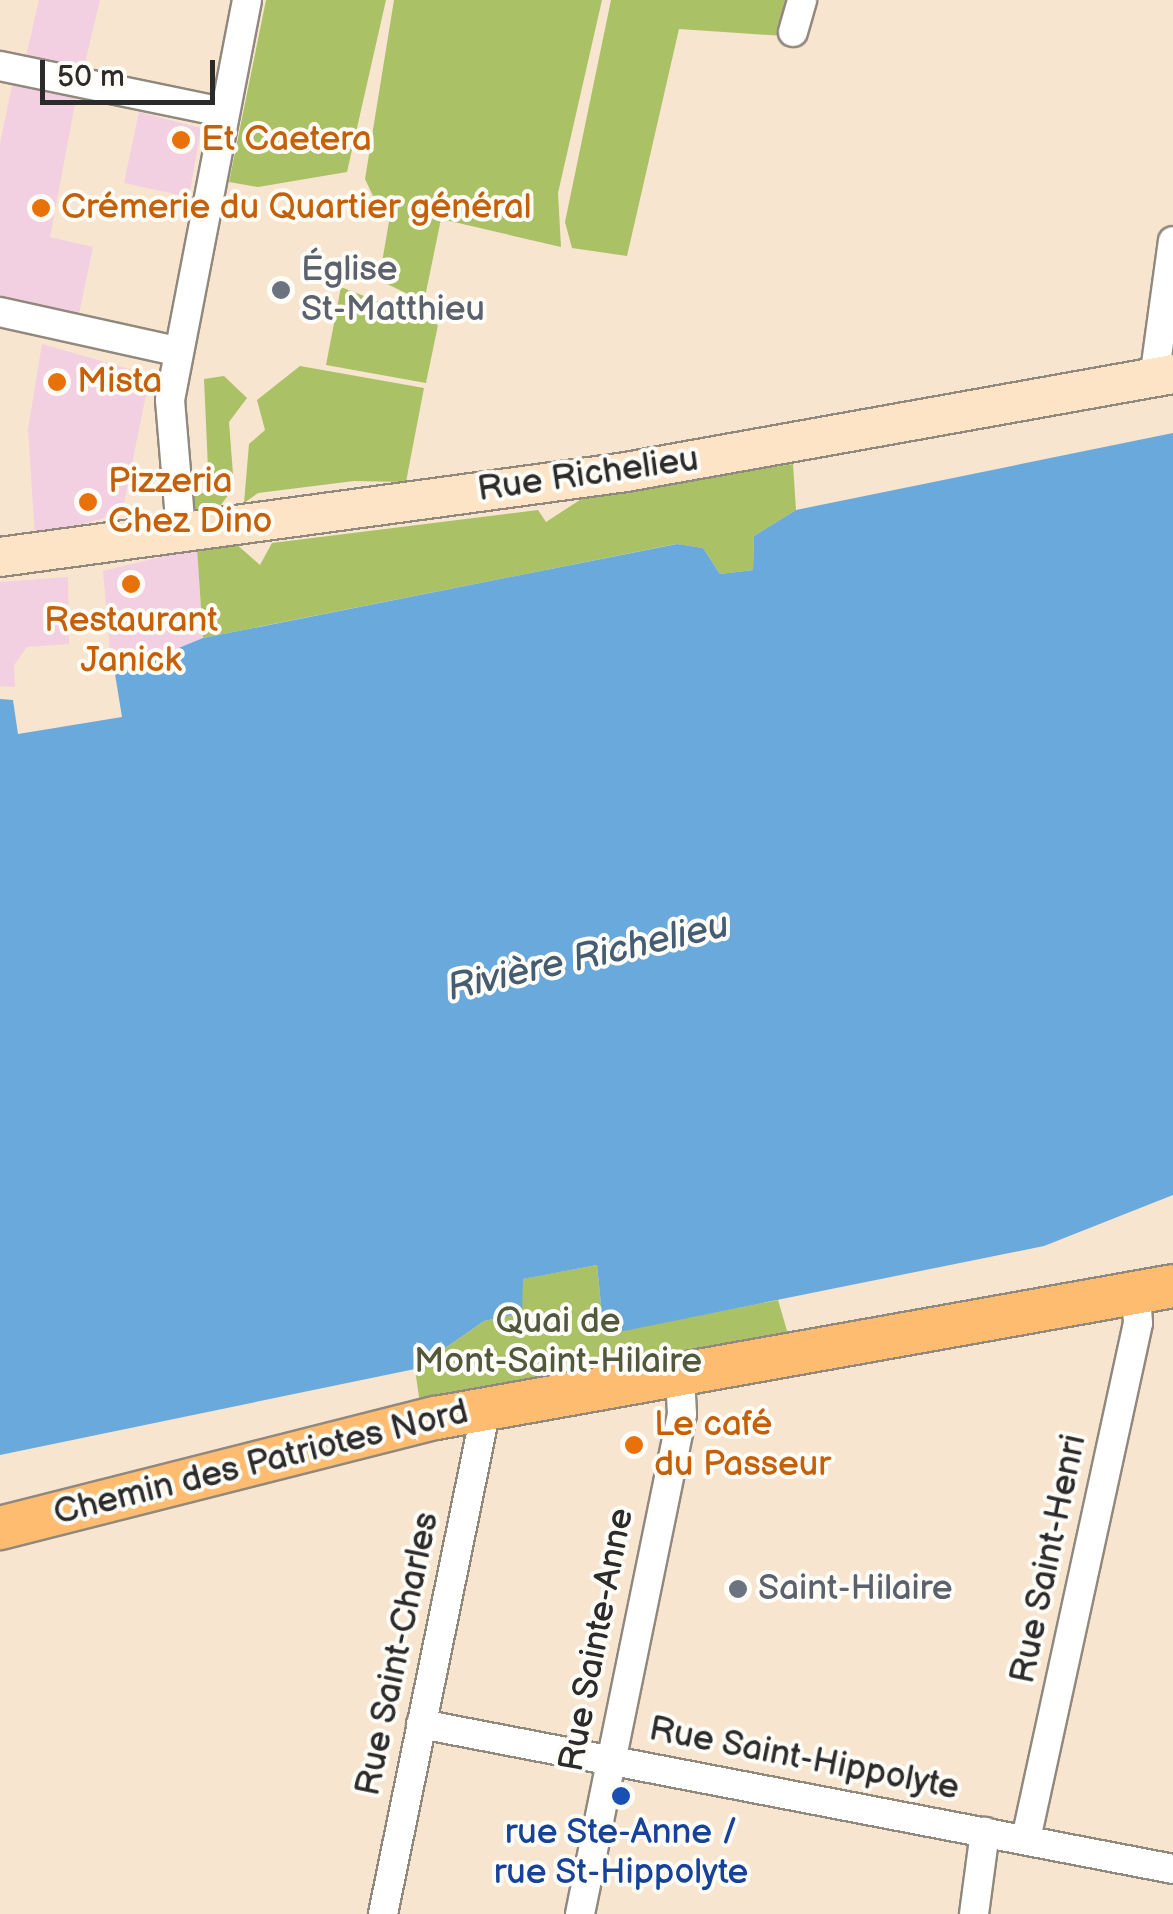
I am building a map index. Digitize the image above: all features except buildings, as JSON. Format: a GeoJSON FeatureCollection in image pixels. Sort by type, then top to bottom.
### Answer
{"type":"FeatureCollection","features":[{"type":"Feature","properties":{"kind":"main road","name":"Rue Richelieu"},"geometry":{"type":"LineString","coordinates":[[0,557],[644,470],[1163,376]]}},
{"type":"Feature","properties":{"kind":"main road","name":"Chemin des Patriotes Nord"},"geometry":{"type":"LineString","coordinates":[[0,1528],[224,1466],[486,1409],[680,1380],[1154,1290]]}},
{"type":"Feature","properties":{"kind":"street"},"geometry":{"type":"LineString","coordinates":[[180,531],[169,411],[176,350],[246,0]]}},
{"type":"Feature","properties":{"kind":"street"},"geometry":{"type":"LineString","coordinates":[[793,32],[802,0]]}},
{"type":"Feature","properties":{"kind":"street"},"geometry":{"type":"LineString","coordinates":[[0,66],[223,112]]}},
{"type":"Feature","properties":{"kind":"street"},"geometry":{"type":"LineString","coordinates":[[1163,376],[1173,241]]}},
{"type":"Feature","properties":{"kind":"street"},"geometry":{"type":"LineString","coordinates":[[0,312],[176,350]]}},
{"type":"Feature","properties":{"kind":"street","name":"Rue Saint-Henri"},"geometry":{"type":"LineString","coordinates":[[1026,1839],[1138,1322],[1154,1290]]}},
{"type":"Feature","properties":{"kind":"street","name":"Rue Sainte-Anne"},"geometry":{"type":"LineString","coordinates":[[580,1914],[682,1414],[680,1380]]}},
{"type":"Feature","properties":{"kind":"street","name":"Rue Saint-Charles"},"geometry":{"type":"LineString","coordinates":[[384,1914],[486,1409]]}},
{"type":"Feature","properties":{"kind":"street","name":"Rue Saint-Hippolyte"},"geometry":{"type":"LineString","coordinates":[[421,1724],[1173,1869]]}},
{"type":"Feature","properties":{"kind":"street"},"geometry":{"type":"LineString","coordinates":[[974,1914],[985,1832]]}},
{"type":"Feature","properties":{"kind":"shaded area"},"geometry":{"type":"Polygon","coordinates":[[[39,0],[100,0],[84,67],[26,56],[39,0]]]}},
{"type":"Feature","properties":{"kind":"shaded area"},"geometry":{"type":"Polygon","coordinates":[[[12,85],[76,98],[50,237],[93,247],[79,314],[0,297],[0,144],[12,85]]]}},
{"type":"Feature","properties":{"kind":"shaded area"},"geometry":{"type":"Polygon","coordinates":[[[139,112],[201,128],[189,197],[124,183],[139,112]]]}},
{"type":"Feature","properties":{"kind":"shaded area"},"geometry":{"type":"Polygon","coordinates":[[[42,344],[150,375],[122,513],[35,537],[28,429],[42,344]]]}},
{"type":"Feature","properties":{"kind":"shaded area"},"geometry":{"type":"Polygon","coordinates":[[[197,548],[203,638],[112,675],[103,571],[197,548]]]}},
{"type":"Feature","properties":{"kind":"shaded area"},"geometry":{"type":"Polygon","coordinates":[[[68,577],[69,644],[27,647],[14,665],[15,687],[0,686],[0,582],[68,577]]]}},
{"type":"Feature","properties":{"kind":"green space"},"geometry":{"type":"Polygon","coordinates":[[[266,0],[386,0],[347,172],[258,187],[229,182],[266,0]]]}},
{"type":"Feature","properties":{"kind":"green space"},"geometry":{"type":"Polygon","coordinates":[[[394,0],[602,0],[558,193],[561,247],[441,219],[424,302],[379,280],[392,204],[373,196],[365,179],[394,0]]]}},
{"type":"Feature","properties":{"kind":"green space"},"geometry":{"type":"Polygon","coordinates":[[[611,0],[791,0],[783,36],[679,29],[627,256],[572,248],[565,222],[611,0]]]}},
{"type":"Feature","properties":{"kind":"green space"},"geometry":{"type":"Polygon","coordinates":[[[341,287],[438,325],[426,383],[326,365],[341,287]]]}},
{"type":"Feature","properties":{"kind":"green space"},"geometry":{"type":"Polygon","coordinates":[[[300,366],[424,388],[406,482],[354,481],[258,493],[244,503],[249,444],[265,430],[257,400],[300,366]]]}},
{"type":"Feature","properties":{"kind":"green space"},"geometry":{"type":"Polygon","coordinates":[[[224,376],[247,398],[229,422],[233,474],[220,481],[229,494],[220,506],[193,511],[193,496],[209,491],[204,379],[224,376]]]}},
{"type":"Feature","properties":{"kind":"green space"},"geometry":{"type":"Polygon","coordinates":[[[793,464],[796,510],[754,536],[753,570],[720,574],[703,548],[676,544],[203,638],[197,548],[235,543],[260,565],[272,543],[538,510],[546,522],[586,496],[793,464]]]}},
{"type":"Feature","properties":{"kind":"green space","name":"Quai de Mont-Saint-Hilaire"},"geometry":{"type":"Polygon","coordinates":[[[597,1265],[604,1334],[778,1300],[793,1351],[421,1411],[415,1369],[484,1321],[522,1313],[522,1279],[597,1265]]]}},
{"type":"Feature","properties":{"kind":"water","name":"Rivière Richelieu"},"geometry":{"type":"Polygon","coordinates":[[[1173,433],[1173,1195],[1044,1246],[604,1335],[597,1265],[523,1279],[522,1313],[484,1321],[415,1369],[0,1455],[0,699],[13,700],[18,734],[122,717],[115,674],[203,638],[677,544],[703,548],[720,574],[753,570],[754,536],[796,510],[1173,433]]]}},
{"type":"Feature","properties":{"kind":"place","name":"Et Caetera"},"geometry":{"type":"Point","coordinates":[181,140]}},
{"type":"Feature","properties":{"kind":"place","name":"Crémerie du Quartier général"},"geometry":{"type":"Point","coordinates":[41,208]}},
{"type":"Feature","properties":{"kind":"place","name":"Église St-Matthieu"},"geometry":{"type":"Point","coordinates":[281,290]}},
{"type":"Feature","properties":{"kind":"place","name":"Mista"},"geometry":{"type":"Point","coordinates":[57,382]}},
{"type":"Feature","properties":{"kind":"place","name":"Pizzeria Chez Dino"},"geometry":{"type":"Point","coordinates":[88,502]}},
{"type":"Feature","properties":{"kind":"place","name":"Restaurant Janick"},"geometry":{"type":"Point","coordinates":[131,584]}},
{"type":"Feature","properties":{"kind":"place","name":"Le café du Passeur"},"geometry":{"type":"Point","coordinates":[634,1445]}},
{"type":"Feature","properties":{"kind":"place","name":"Saint-Hilaire"},"geometry":{"type":"Point","coordinates":[738,1589]}},
{"type":"Feature","properties":{"kind":"place","name":"rue Ste-Anne / rue St-Hippolyte"},"geometry":{"type":"Point","coordinates":[621,1796]}}]}
